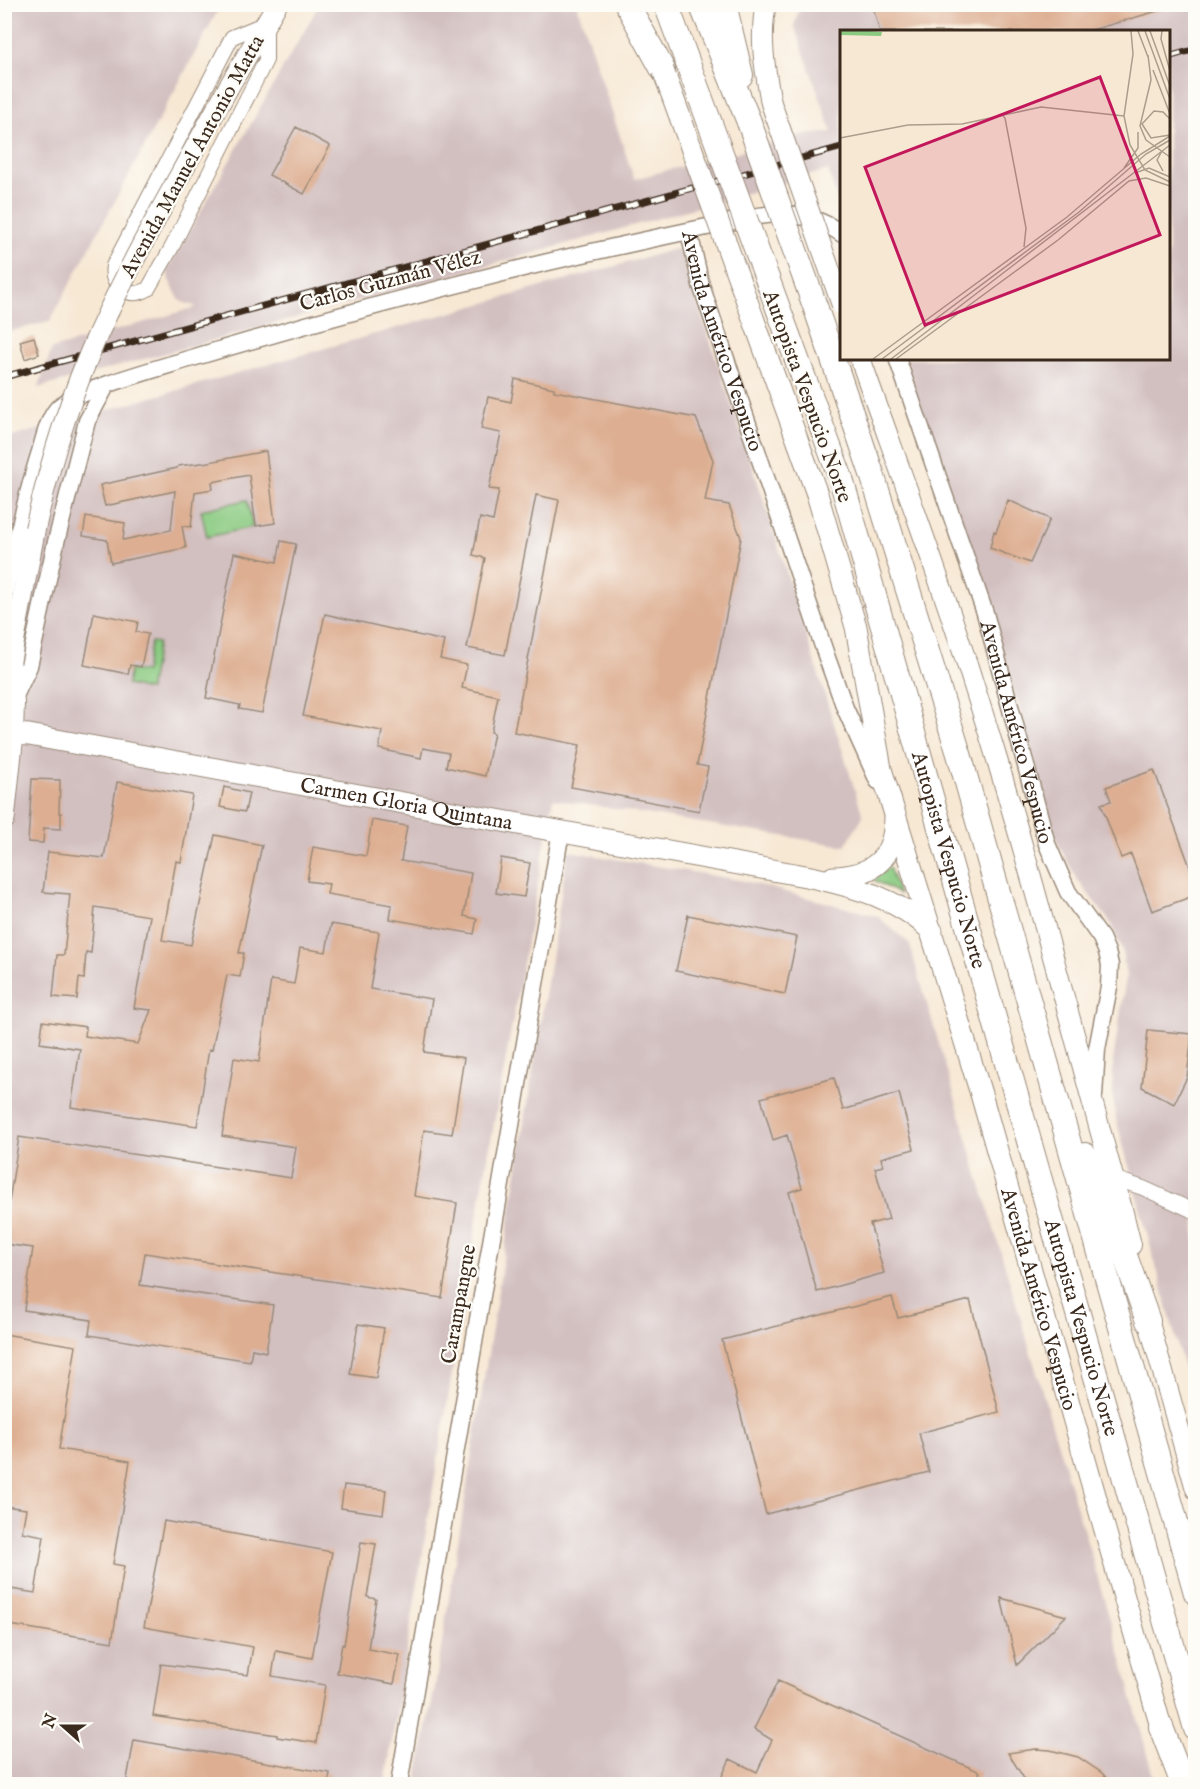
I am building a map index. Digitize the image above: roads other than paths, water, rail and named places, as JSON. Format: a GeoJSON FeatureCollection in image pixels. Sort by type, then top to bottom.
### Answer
{"type":"FeatureCollection","features":[{"type":"Feature","properties":{"kind":"highway"},"geometry":{"type":"LineString","coordinates":[[627,4],[663,70]]}},
{"type":"Feature","properties":{"kind":"highway","name":"Autopista Vespucio Norte"},"geometry":{"type":"LineString","coordinates":[[666,4],[841,479],[1196,1729]]}},
{"type":"Feature","properties":{"kind":"highway","name":"Autopista Vespucio Norte"},"geometry":{"type":"LineString","coordinates":[[701,4],[748,122],[872,474],[959,754],[1196,1593]]}},
{"type":"Feature","properties":{"kind":"highway"},"geometry":{"type":"LineString","coordinates":[[724,4],[740,66],[748,122]]}},
{"type":"Feature","properties":{"kind":"highway"},"geometry":{"type":"LineString","coordinates":[[1043,1051],[1116,1230],[1148,1321]]}},
{"type":"Feature","properties":{"kind":"highway"},"geometry":{"type":"LineString","coordinates":[[1161,1727],[1183,1785]]}},
{"type":"Feature","properties":{"kind":"main road","name":"Avenida Manuel Antonio Matta"},"geometry":{"type":"LineString","coordinates":[[4,819],[14,698],[7,671],[35,529],[64,421],[116,294],[228,88],[277,4]]}},
{"type":"Feature","properties":{"kind":"main road","name":"Avenida Américo Vespucio"},"geometry":{"type":"LineString","coordinates":[[641,4],[817,494],[856,627],[876,749],[981,1094],[1176,1785]]}},
{"type":"Feature","properties":{"kind":"main road"},"geometry":{"type":"LineString","coordinates":[[766,4],[762,43],[771,103],[840,299]]}},
{"type":"Feature","properties":{"kind":"main road","name":"Avenida Américo Vespucio"},"geometry":{"type":"LineString","coordinates":[[861,360],[931,554],[976,689],[1093,1103],[1148,1321],[1196,1490]]}},
{"type":"Feature","properties":{"kind":"main road","name":"Carmen Gloria Quintana"},"geometry":{"type":"LineString","coordinates":[[9,738],[29,735],[811,877],[861,889],[882,897],[908,911],[932,931]]}},
{"type":"Feature","properties":{"kind":"main road","name":"Carmen Gloria Quintana"},"geometry":{"type":"LineString","coordinates":[[811,877],[856,875],[874,867],[888,849],[895,815]]}},
{"type":"Feature","properties":{"kind":"street","name":"Avenida Manuel Antonio Matta"},"geometry":{"type":"LineString","coordinates":[[266,24],[266,60],[172,247],[148,290],[135,294],[123,291],[115,283],[113,266],[232,37],[266,24]]}},
{"type":"Feature","properties":{"kind":"street","name":"Avenida Américo Vespucio"},"geometry":{"type":"LineString","coordinates":[[840,233],[814,219],[787,214],[759,216],[689,232],[701,285],[827,658],[845,708],[895,815]]}},
{"type":"Feature","properties":{"kind":"street","name":"Carlos Guzmán Vélez"},"geometry":{"type":"LineString","coordinates":[[106,386],[238,344],[463,283],[567,257],[689,232]]}},
{"type":"Feature","properties":{"kind":"street","name":"Avenida Américo Vespucio"},"geometry":{"type":"LineString","coordinates":[[898,360],[985,613],[1047,844],[1068,892],[1101,938],[1107,952],[1110,965],[1109,987],[1097,1049],[1093,1103]]}},
{"type":"Feature","properties":{"kind":"street","name":"Avenida Manuel Antonio Matta"},"geometry":{"type":"LineString","coordinates":[[14,698],[29,666],[56,543],[87,421],[106,386]]}},
{"type":"Feature","properties":{"kind":"street"},"geometry":{"type":"LineString","coordinates":[[4,596],[31,478],[51,419],[57,408],[63,404],[106,386]]}},
{"type":"Feature","properties":{"kind":"street","name":"Carampangue"},"geometry":{"type":"LineString","coordinates":[[399,1785],[561,831]]}},
{"type":"Feature","properties":{"kind":"street"},"geometry":{"type":"LineString","coordinates":[[1113,1178],[1143,1188],[1196,1212]]}},
{"type":"Feature","properties":{"kind":"railway"},"geometry":{"type":"LineString","coordinates":[[1170,56],[1196,49]]}},
{"type":"Feature","properties":{"kind":"railway"},"geometry":{"type":"LineString","coordinates":[[4,377],[840,148]]}}]}
